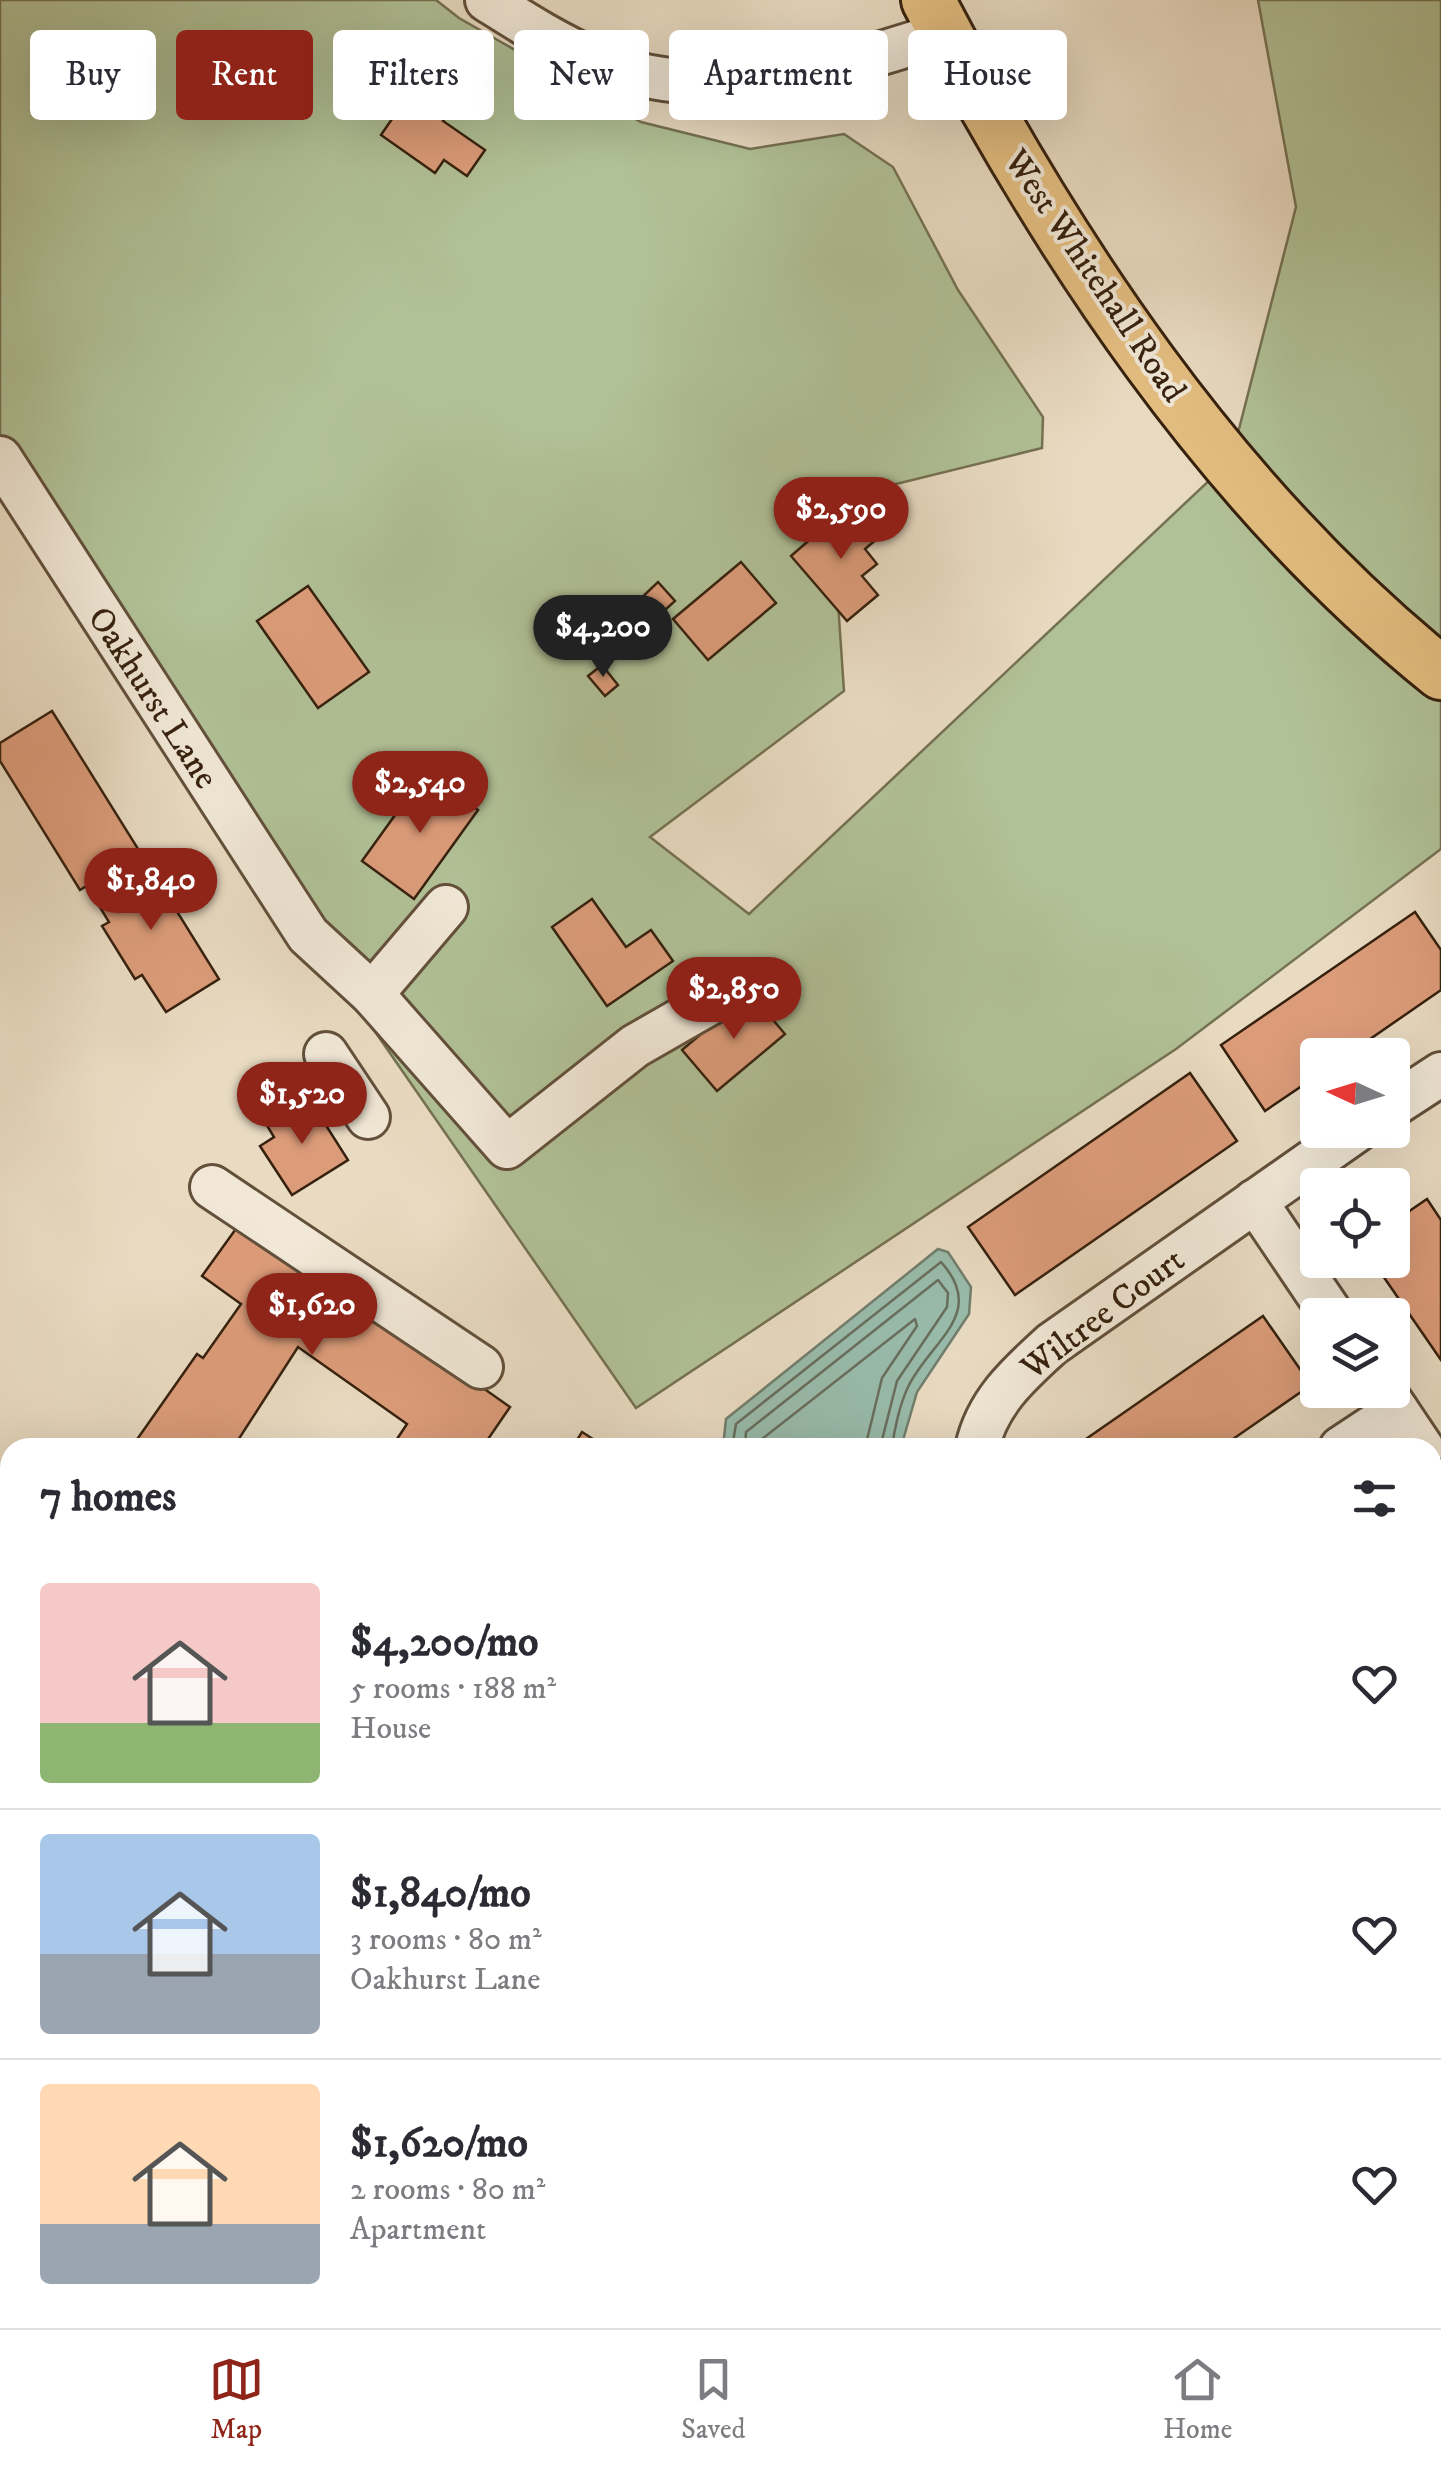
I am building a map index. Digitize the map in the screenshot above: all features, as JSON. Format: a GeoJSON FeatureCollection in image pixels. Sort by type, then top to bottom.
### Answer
{"type":"FeatureCollection","features":[{"type":"Feature","properties":{"kind":"main road","name":"West Whitehall Road"},"geometry":{"type":"LineString","coordinates":[[936,16],[1016,162],[1093,278],[1222,457],[1306,549],[1441,673]]}},
{"type":"Feature","properties":{"kind":"street","name":"West Whitehall Road"},"geometry":{"type":"LineString","coordinates":[[487,0],[546,37],[598,62],[676,80],[740,80],[854,64],[936,16]]}},
{"type":"Feature","properties":{"kind":"street","name":"Oakhurst Lane"},"geometry":{"type":"LineString","coordinates":[[0,458],[308,935],[372,994],[507,1147],[636,1046],[731,991]]}},
{"type":"Feature","properties":{"kind":"street"},"geometry":{"type":"LineString","coordinates":[[372,994],[446,908]]}},
{"type":"Feature","properties":{"kind":"street"},"geometry":{"type":"LineString","coordinates":[[326,1054],[368,1117]]}},
{"type":"Feature","properties":{"kind":"street"},"geometry":{"type":"LineString","coordinates":[[1410,1094],[1441,1074]]}},
{"type":"Feature","properties":{"kind":"street","name":"Wiltree Court"},"geometry":{"type":"LineString","coordinates":[[980,1438],[1008,1384],[1052,1344],[1332,1148]]}},
{"type":"Feature","properties":{"kind":"street"},"geometry":{"type":"LineString","coordinates":[[212,1187],[481,1367]]}},
{"type":"Feature","properties":{"kind":"street"},"geometry":{"type":"LineString","coordinates":[[1255,1202],[1320,1298]]}},
{"type":"Feature","properties":{"kind":"street"},"geometry":{"type":"LineString","coordinates":[[1351,1438],[1382,1408]]}},
{"type":"Feature","properties":{"kind":"street"},"geometry":{"type":"LineString","coordinates":[[1395,1408],[1415,1438]]}},
{"type":"Feature","properties":{"kind":"shaded area"},"geometry":{"type":"Polygon","coordinates":[[[0,0],[436,0],[480,30],[333,30],[333,120],[494,120],[494,38],[514,49],[514,120],[638,120],[750,149],[844,134],[893,167],[958,290],[1043,417],[1042,448],[831,500],[844,691],[650,837],[749,914],[1231,460],[1296,207],[1258,0],[1441,0],[1441,849],[1176,1049],[636,1408],[308,935],[0,458],[0,0]]]}},
{"type":"Feature","properties":{"kind":"water"},"geometry":{"type":"Polygon","coordinates":[[[938,1249],[948,1252],[971,1287],[969,1314],[917,1392],[904,1438],[724,1438],[726,1419],[938,1249]]]}},
{"type":"Feature","properties":{"kind":"building"},"geometry":{"type":"Polygon","coordinates":[[[391,120],[444,120],[485,150],[467,176],[444,160],[435,173],[381,135],[391,120]]]}},
{"type":"Feature","properties":{"kind":"building"},"geometry":{"type":"Polygon","coordinates":[[[850,505],[878,538],[865,549],[877,564],[862,576],[878,595],[847,621],[791,556],[850,505]]]}},
{"type":"Feature","properties":{"kind":"building"},"geometry":{"type":"Polygon","coordinates":[[[741,562],[776,603],[708,660],[673,619],[741,562]]]}},
{"type":"Feature","properties":{"kind":"building"},"geometry":{"type":"Polygon","coordinates":[[[658,582],[675,601],[655,619],[638,601],[658,582]]]}},
{"type":"Feature","properties":{"kind":"building"},"geometry":{"type":"Polygon","coordinates":[[[308,586],[369,672],[318,708],[257,621],[308,586]]]}},
{"type":"Feature","properties":{"kind":"building"},"geometry":{"type":"Polygon","coordinates":[[[602,665],[618,685],[605,696],[588,676],[602,665]]]}},
{"type":"Feature","properties":{"kind":"building"},"geometry":{"type":"Polygon","coordinates":[[[52,711],[140,852],[80,890],[0,761],[0,743],[52,711]]]}},
{"type":"Feature","properties":{"kind":"building"},"geometry":{"type":"Polygon","coordinates":[[[426,772],[478,810],[414,899],[362,861],[426,772]]]}},
{"type":"Feature","properties":{"kind":"building"},"geometry":{"type":"Polygon","coordinates":[[[140,852],[219,979],[166,1012],[142,975],[135,979],[102,926],[109,922],[87,886],[140,852]]]}},
{"type":"Feature","properties":{"kind":"building"},"geometry":{"type":"Polygon","coordinates":[[[592,899],[626,947],[651,930],[673,961],[607,1006],[552,927],[592,899]]]}},
{"type":"Feature","properties":{"kind":"building"},"geometry":{"type":"Polygon","coordinates":[[[1415,912],[1441,950],[1441,990],[1372,1038],[1300,1038],[1300,1087],[1265,1111],[1221,1045],[1415,912]]]}},
{"type":"Feature","properties":{"kind":"building"},"geometry":{"type":"Polygon","coordinates":[[[750,993],[785,1034],[717,1091],[682,1050],[750,993]]]}},
{"type":"Feature","properties":{"kind":"building"},"geometry":{"type":"Polygon","coordinates":[[[1190,1073],[1237,1141],[1015,1295],[968,1227],[1190,1073]]]}},
{"type":"Feature","properties":{"kind":"building"},"geometry":{"type":"Polygon","coordinates":[[[308,1097],[348,1160],[292,1195],[260,1146],[274,1137],[266,1124],[308,1097]]]}},
{"type":"Feature","properties":{"kind":"building"},"geometry":{"type":"Polygon","coordinates":[[[1427,1199],[1441,1220],[1441,1360],[1410,1315],[1410,1298],[1398,1298],[1384,1278],[1410,1278],[1410,1211],[1427,1199]]]}},
{"type":"Feature","properties":{"kind":"building"},"geometry":{"type":"Polygon","coordinates":[[[243,1219],[510,1407],[489,1438],[398,1438],[407,1424],[298,1347],[239,1438],[138,1438],[197,1354],[203,1358],[241,1304],[202,1276],[243,1219]]]}},
{"type":"Feature","properties":{"kind":"building"},"geometry":{"type":"Polygon","coordinates":[[[1263,1316],[1300,1369],[1300,1393],[1234,1438],[1087,1438],[1263,1316]]]}}]}
